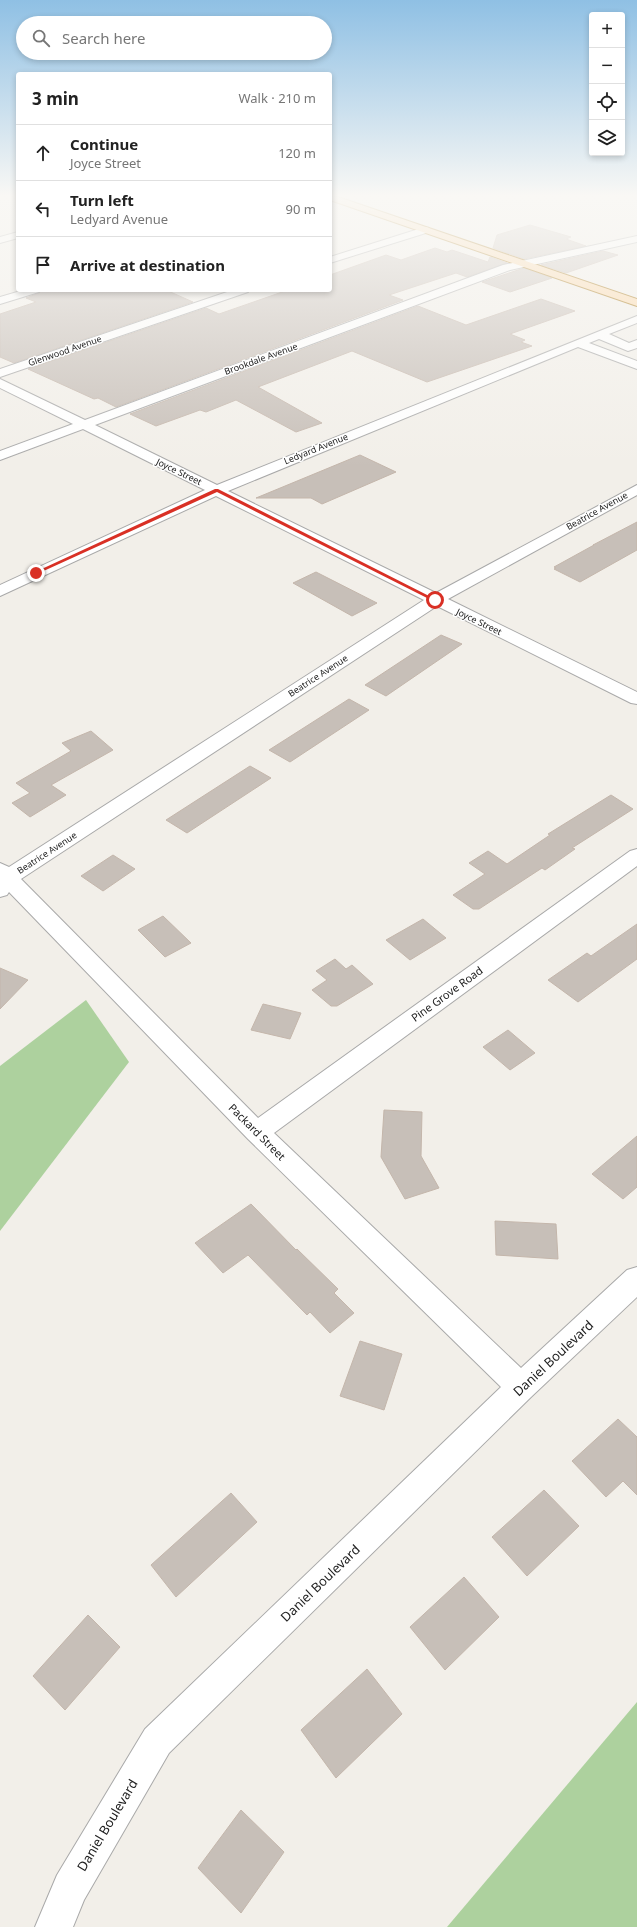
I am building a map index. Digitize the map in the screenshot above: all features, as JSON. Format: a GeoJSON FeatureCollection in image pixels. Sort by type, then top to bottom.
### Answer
{"type":"FeatureCollection","features":[{"type":"Feature","properties":{"kind":"main road"},"geometry":{"type":"LineString","coordinates":[[591,287],[637,303]]}},
{"type":"Feature","properties":{"kind":"street","name":"Brookdale Avenue"},"geometry":{"type":"LineString","coordinates":[[0,456],[454,287]]}},
{"type":"Feature","properties":{"kind":"street"},"geometry":{"type":"LineString","coordinates":[[0,301],[29,292]]}},
{"type":"Feature","properties":{"kind":"street","name":"Glenwood Avenue"},"geometry":{"type":"LineString","coordinates":[[0,374],[238,292]]}},
{"type":"Feature","properties":{"kind":"street","name":"Ledyard Avenue"},"geometry":{"type":"LineString","coordinates":[[0,591],[217,490],[637,319]]}},
{"type":"Feature","properties":{"kind":"street"},"geometry":{"type":"LineString","coordinates":[[599,335],[628,347],[637,344]]}},
{"type":"Feature","properties":{"kind":"street"},"geometry":{"type":"LineString","coordinates":[[578,343],[637,365]]}},
{"type":"Feature","properties":{"kind":"street","name":"Joyce Street"},"geometry":{"type":"LineString","coordinates":[[0,383],[637,700]]}},
{"type":"Feature","properties":{"kind":"street","name":"Beatrice Avenue"},"geometry":{"type":"LineString","coordinates":[[3,879],[435,600],[637,489]]}},
{"type":"Feature","properties":{"kind":"street","name":"Pine Grove Road"},"geometry":{"type":"LineString","coordinates":[[257,1132],[637,856]]}},
{"type":"Feature","properties":{"kind":"street","name":"Packard Street"},"geometry":{"type":"LineString","coordinates":[[3,879],[257,1132],[522,1387]]}},
{"type":"Feature","properties":{"kind":"street","name":"Daniel Boulevard"},"geometry":{"type":"LineString","coordinates":[[54,1927],[70,1888],[157,1741],[522,1387],[637,1279]]}},
{"type":"Feature","properties":{"kind":"green space"},"geometry":{"type":"Polygon","coordinates":[[[86,1000],[129,1062],[0,1231],[0,1066],[86,1000]]]}},
{"type":"Feature","properties":{"kind":"green space"},"geometry":{"type":"Polygon","coordinates":[[[637,1702],[637,1927],[447,1927],[637,1702]]]}},
{"type":"Feature","properties":{"kind":"building"},"geometry":{"type":"Polygon","coordinates":[[[332,287],[414,287],[389,295],[403,300],[116,407],[98,398],[94,399],[28,369],[206,308],[219,314],[282,292],[332,292],[332,287]]]}},
{"type":"Feature","properties":{"kind":"building"},"geometry":{"type":"Polygon","coordinates":[[[496,287],[525,287],[510,292],[496,287]]]}},
{"type":"Feature","properties":{"kind":"building"},"geometry":{"type":"Polygon","coordinates":[[[170,292],[193,302],[14,363],[0,357],[0,314],[36,302],[26,298],[39,293],[170,292]]]}},
{"type":"Feature","properties":{"kind":"building"},"geometry":{"type":"Polygon","coordinates":[[[541,299],[575,311],[510,334],[525,340],[521,342],[532,346],[427,382],[352,351],[258,387],[322,423],[296,432],[236,400],[206,412],[200,410],[156,426],[130,414],[418,306],[466,325],[541,299]]]}},
{"type":"Feature","properties":{"kind":"building"},"geometry":{"type":"Polygon","coordinates":[[[360,455],[396,472],[322,504],[311,498],[256,498],[360,455]]]}},
{"type":"Feature","properties":{"kind":"building"},"geometry":{"type":"Polygon","coordinates":[[[637,522],[637,550],[580,582],[554,569],[556,568],[554,567],[637,522]]]}},
{"type":"Feature","properties":{"kind":"building"},"geometry":{"type":"Polygon","coordinates":[[[316,572],[377,603],[352,616],[293,583],[316,572]]]}},
{"type":"Feature","properties":{"kind":"building"},"geometry":{"type":"Polygon","coordinates":[[[441,635],[462,644],[386,696],[365,685],[441,635]]]}},
{"type":"Feature","properties":{"kind":"building"},"geometry":{"type":"Polygon","coordinates":[[[349,699],[369,710],[290,762],[269,750],[349,699]]]}},
{"type":"Feature","properties":{"kind":"building"},"geometry":{"type":"Polygon","coordinates":[[[91,731],[113,750],[51,785],[66,795],[30,817],[12,803],[30,793],[16,783],[71,751],[62,743],[91,731]]]}},
{"type":"Feature","properties":{"kind":"building"},"geometry":{"type":"Polygon","coordinates":[[[250,766],[271,778],[187,833],[166,820],[250,766]]]}},
{"type":"Feature","properties":{"kind":"building"},"geometry":{"type":"Polygon","coordinates":[[[611,795],[633,809],[572,848],[575,849],[545,870],[542,868],[479,909],[473,909],[453,895],[485,874],[469,863],[488,851],[507,864],[550,835],[548,834],[611,795]]]}},
{"type":"Feature","properties":{"kind":"building"},"geometry":{"type":"Polygon","coordinates":[[[113,855],[135,869],[103,891],[81,876],[113,855]]]}},
{"type":"Feature","properties":{"kind":"building"},"geometry":{"type":"Polygon","coordinates":[[[163,916],[191,943],[165,957],[138,930],[163,916]]]}},
{"type":"Feature","properties":{"kind":"building"},"geometry":{"type":"Polygon","coordinates":[[[423,919],[446,938],[410,960],[386,940],[423,919]]]}},
{"type":"Feature","properties":{"kind":"building"},"geometry":{"type":"Polygon","coordinates":[[[637,924],[637,959],[578,1002],[548,980],[587,953],[591,956],[637,924]]]}},
{"type":"Feature","properties":{"kind":"building"},"geometry":{"type":"Polygon","coordinates":[[[335,959],[346,969],[352,965],[373,984],[337,1006],[331,1006],[312,990],[327,980],[316,971],[335,959]]]}},
{"type":"Feature","properties":{"kind":"building"},"geometry":{"type":"Polygon","coordinates":[[[0,968],[28,980],[0,1009],[0,968]]]}},
{"type":"Feature","properties":{"kind":"building"},"geometry":{"type":"Polygon","coordinates":[[[263,1004],[301,1013],[290,1039],[251,1030],[263,1004]]]}},
{"type":"Feature","properties":{"kind":"building"},"geometry":{"type":"Polygon","coordinates":[[[508,1030],[535,1053],[510,1070],[483,1047],[508,1030]]]}},
{"type":"Feature","properties":{"kind":"building"},"geometry":{"type":"Polygon","coordinates":[[[384,1110],[422,1112],[421,1156],[439,1188],[405,1199],[381,1157],[384,1110]]]}},
{"type":"Feature","properties":{"kind":"building"},"geometry":{"type":"Polygon","coordinates":[[[637,1136],[637,1187],[623,1199],[592,1174],[637,1136]]]}},
{"type":"Feature","properties":{"kind":"building"},"geometry":{"type":"Polygon","coordinates":[[[251,1204],[296,1250],[297,1249],[338,1289],[334,1293],[354,1313],[330,1333],[310,1312],[307,1315],[248,1255],[223,1273],[195,1243],[251,1204]]]}},
{"type":"Feature","properties":{"kind":"building"},"geometry":{"type":"Polygon","coordinates":[[[495,1221],[556,1224],[558,1259],[496,1255],[495,1221]]]}},
{"type":"Feature","properties":{"kind":"building"},"geometry":{"type":"Polygon","coordinates":[[[360,1341],[402,1354],[384,1410],[340,1396],[360,1341]]]}},
{"type":"Feature","properties":{"kind":"building"},"geometry":{"type":"Polygon","coordinates":[[[618,1419],[637,1437],[637,1495],[623,1481],[606,1497],[572,1461],[618,1419]]]}},
{"type":"Feature","properties":{"kind":"building"},"geometry":{"type":"Polygon","coordinates":[[[544,1490],[579,1526],[527,1576],[492,1537],[544,1490]]]}},
{"type":"Feature","properties":{"kind":"building"},"geometry":{"type":"Polygon","coordinates":[[[231,1493],[257,1522],[176,1597],[151,1565],[231,1493]]]}},
{"type":"Feature","properties":{"kind":"building"},"geometry":{"type":"Polygon","coordinates":[[[464,1577],[499,1617],[445,1670],[410,1627],[464,1577]]]}},
{"type":"Feature","properties":{"kind":"building"},"geometry":{"type":"Polygon","coordinates":[[[88,1615],[120,1647],[65,1710],[33,1676],[88,1615]]]}},
{"type":"Feature","properties":{"kind":"building"},"geometry":{"type":"Polygon","coordinates":[[[367,1669],[402,1714],[336,1778],[301,1730],[367,1669]]]}},
{"type":"Feature","properties":{"kind":"building"},"geometry":{"type":"Polygon","coordinates":[[[241,1810],[284,1852],[241,1913],[198,1868],[241,1810]]]}},
{"type":"Feature","properties":{"kind":"route"},"geometry":{"type":"LineString","coordinates":[[36,573],[217,490],[435,600]]}}]}
